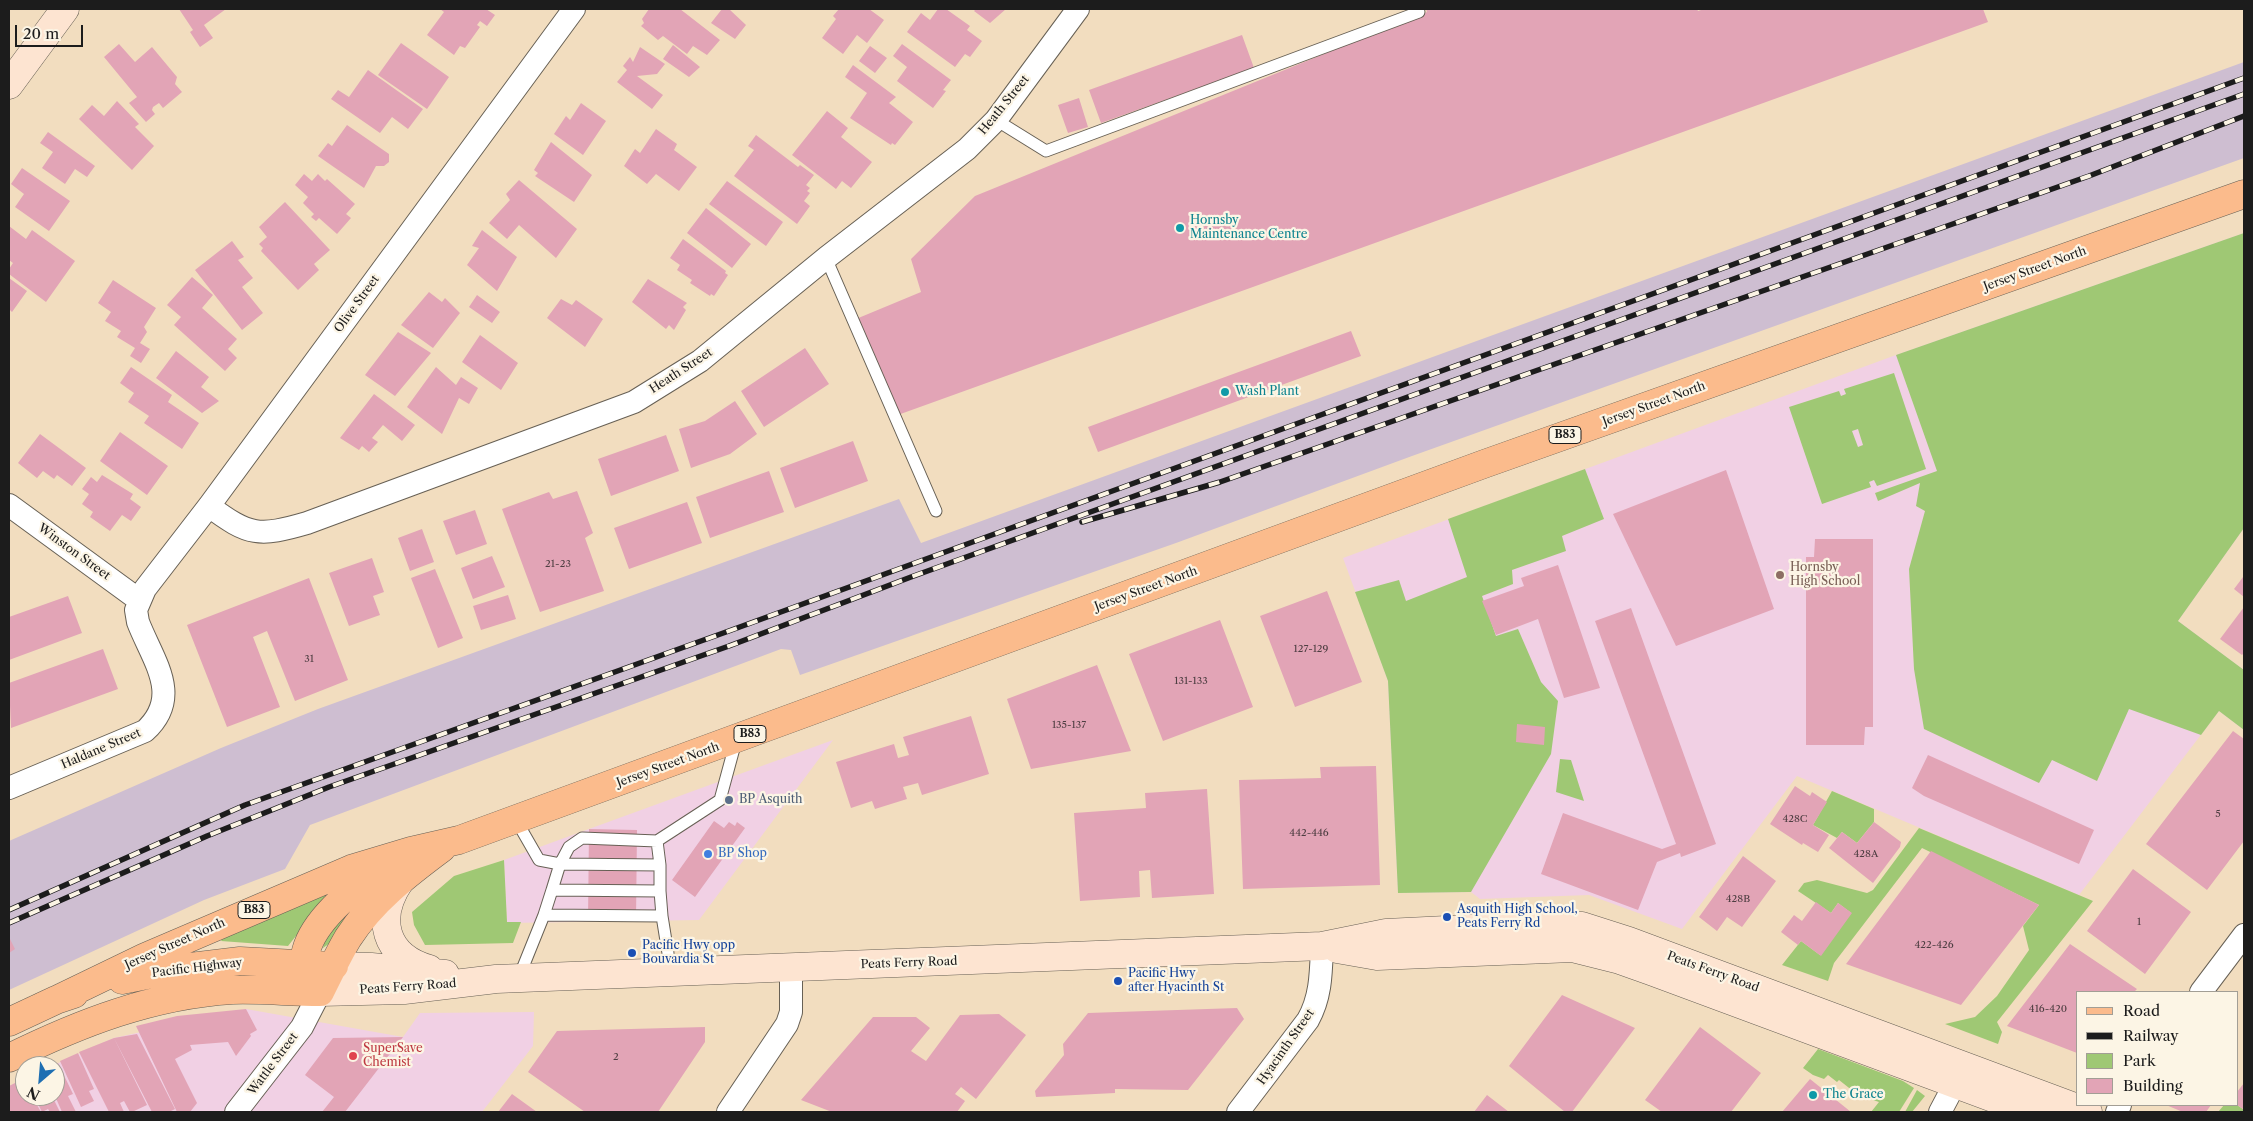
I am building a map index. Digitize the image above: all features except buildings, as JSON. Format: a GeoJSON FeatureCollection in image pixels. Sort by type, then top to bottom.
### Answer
{"type":"FeatureCollection","features":[{"type":"Feature","properties":{"kind":"main road"},"geometry":{"type":"LineString","coordinates":[[9,85],[65,9]]}},
{"type":"Feature","properties":{"kind":"main road","name":"Jersey Street North"},"geometry":{"type":"LineString","coordinates":[[56,1000],[145,957],[322,880],[379,860],[459,840],[515,818],[736,740],[1484,464],[2244,194]]}},
{"type":"Feature","properties":{"kind":"main road","name":"B83"},"geometry":{"type":"LineString","coordinates":[[310,1000],[334,966],[348,938],[362,919],[400,881],[442,848],[459,840]]}},
{"type":"Feature","properties":{"kind":"main road","name":"B83"},"geometry":{"type":"LineString","coordinates":[[310,1000],[304,964],[306,950],[313,937],[330,912],[369,877],[411,851]]}},
{"type":"Feature","properties":{"kind":"main road"},"geometry":{"type":"LineString","coordinates":[[400,881],[392,894],[386,916],[388,937],[394,946],[411,962],[448,974]]}},
{"type":"Feature","properties":{"kind":"main road","name":"Peats Ferry Road"},"geometry":{"type":"LineString","coordinates":[[310,1000],[507,978],[1322,946],[1377,956],[1558,947],[1593,952],[1957,1074],[2088,1112]]}},
{"type":"Feature","properties":{"kind":"main road","name":"Pacific Highway"},"geometry":{"type":"LineString","coordinates":[[9,1022],[56,1000],[117,982],[182,968],[240,961],[334,966]]}},
{"type":"Feature","properties":{"kind":"main road","name":"Peats Ferry Road"},"geometry":{"type":"LineString","coordinates":[[334,966],[371,967],[507,978]]}},
{"type":"Feature","properties":{"kind":"main road","name":"Pacific Highway"},"geometry":{"type":"LineString","coordinates":[[9,1058],[70,1029],[135,1006],[198,994],[232,990],[310,1000]]}},
{"type":"Feature","properties":{"kind":"main road","name":"Peats Ferry Road"},"geometry":{"type":"LineString","coordinates":[[1957,1074],[2031,1112]]}},
{"type":"Feature","properties":{"kind":"street","name":"Olive Street"},"geometry":{"type":"LineString","coordinates":[[139,600],[574,9]]}},
{"type":"Feature","properties":{"kind":"street","name":"Heath Street"},"geometry":{"type":"LineString","coordinates":[[209,506],[232,523],[244,529],[274,532],[316,520],[634,402],[700,361],[826,258],[967,149],[996,120],[1078,9]]}},
{"type":"Feature","properties":{"kind":"street","name":"Winston Street"},"geometry":{"type":"LineString","coordinates":[[9,505],[139,600]]}},
{"type":"Feature","properties":{"kind":"street","name":"Haldane Street"},"geometry":{"type":"LineString","coordinates":[[9,788],[137,734],[152,724],[164,702],[164,689],[138,622],[136,610],[139,600]]}},
{"type":"Feature","properties":{"kind":"street"},"geometry":{"type":"LineString","coordinates":[[2202,991],[2244,935]]}},
{"type":"Feature","properties":{"kind":"street","name":"Hyacinth Street"},"geometry":{"type":"LineString","coordinates":[[1238,1112],[1308,1020],[1314,1008],[1320,984],[1322,946]]}},
{"type":"Feature","properties":{"kind":"street"},"geometry":{"type":"LineString","coordinates":[[728,1112],[787,1024],[791,1012],[791,967]]}},
{"type":"Feature","properties":{"kind":"street","name":"Wattle Street"},"geometry":{"type":"LineString","coordinates":[[236,1112],[302,1027],[310,1000]]}},
{"type":"Feature","properties":{"kind":"street"},"geometry":{"type":"LineString","coordinates":[[1940,1112],[1957,1074]]}},
{"type":"Feature","properties":{"kind":"lane"},"geometry":{"type":"LineString","coordinates":[[996,120],[1046,151],[1419,12]]}},
{"type":"Feature","properties":{"kind":"lane"},"geometry":{"type":"LineString","coordinates":[[826,258],[936,512]]}},
{"type":"Feature","properties":{"kind":"lane"},"geometry":{"type":"LineString","coordinates":[[507,978],[544,915],[560,864],[569,847],[582,838],[657,841],[720,800],[736,740]]}},
{"type":"Feature","properties":{"kind":"lane"},"geometry":{"type":"LineString","coordinates":[[515,818],[539,860],[560,864],[660,865]]}},
{"type":"Feature","properties":{"kind":"lane"},"geometry":{"type":"LineString","coordinates":[[657,841],[662,916],[671,972]]}},
{"type":"Feature","properties":{"kind":"lane"},"geometry":{"type":"LineString","coordinates":[[552,890],[660,892]]}},
{"type":"Feature","properties":{"kind":"lane"},"geometry":{"type":"LineString","coordinates":[[544,915],[662,916]]}},
{"type":"Feature","properties":{"kind":"shaded area"},"geometry":{"type":"Polygon","coordinates":[[[2244,62],[2244,158],[1412,456],[1176,543],[800,675],[791,650],[781,649],[310,825],[285,869],[204,900],[9,990],[9,841],[221,748],[318,709],[899,499],[921,543],[2244,62]]]}},
{"type":"Feature","properties":{"kind":"shaded area","name":"Hornsby High School"},"geometry":{"type":"Polygon","coordinates":[[[2244,233],[2244,528],[2178,621],[2244,670],[2244,730],[2219,711],[2079,895],[1797,776],[1682,929],[1589,895],[1480,899],[1471,892],[1398,893],[1388,681],[1343,558],[1896,355],[2244,233]]]}},
{"type":"Feature","properties":{"kind":"shaded area","name":"BP Asquith"},"geometry":{"type":"Polygon","coordinates":[[[833,740],[699,920],[507,923],[504,860],[833,740]]]}},
{"type":"Feature","properties":{"kind":"shaded area"},"geometry":{"type":"Polygon","coordinates":[[[246,1009],[403,1037],[420,1013],[534,1012],[533,1046],[482,1112],[9,1112],[9,1086],[15,1083],[15,1106],[65,1106],[65,1060],[114,1038],[246,1009]]]}},
{"type":"Feature","properties":{"kind":"green space"},"geometry":{"type":"Polygon","coordinates":[[[2244,233],[2244,528],[2178,621],[2244,670],[2244,730],[2219,711],[2201,735],[2129,709],[2097,781],[2052,760],[2039,783],[1924,729],[1914,669],[1909,569],[1925,511],[1916,506],[1920,483],[1878,501],[1875,493],[1937,471],[1896,355],[2244,233]]]}},
{"type":"Feature","properties":{"kind":"green space"},"geometry":{"type":"Polygon","coordinates":[[[1894,373],[1926,469],[1877,486],[1874,480],[1869,482],[1871,487],[1822,504],[1789,407],[1839,391],[1841,396],[1846,394],[1844,389],[1894,373]],[[1858,429],[1852,431],[1858,447],[1863,445],[1858,429]]]}},
{"type":"Feature","properties":{"kind":"green space"},"geometry":{"type":"Polygon","coordinates":[[[1585,469],[1604,519],[1562,536],[1566,551],[1512,570],[1513,584],[1482,596],[1496,636],[1518,629],[1541,682],[1558,701],[1551,754],[1471,892],[1398,893],[1388,681],[1355,592],[1399,580],[1406,601],[1467,577],[1448,519],[1585,469]]]}},
{"type":"Feature","properties":{"kind":"green space"},"geometry":{"type":"Polygon","coordinates":[[[1560,759],[1571,760],[1584,801],[1556,792],[1560,759]]]}},
{"type":"Feature","properties":{"kind":"green space"},"geometry":{"type":"Polygon","coordinates":[[[1832,791],[1874,809],[1874,822],[1857,843],[1842,832],[1837,838],[1813,825],[1832,791]]]}},
{"type":"Feature","properties":{"kind":"green space"},"geometry":{"type":"Polygon","coordinates":[[[1919,828],[2093,901],[1997,1022],[2002,1032],[1998,1044],[1945,1024],[1975,1017],[1997,996],[2029,950],[2023,926],[2039,905],[1922,848],[1834,963],[1828,981],[1782,965],[1801,941],[1820,955],[1851,913],[1838,903],[1831,913],[1798,891],[1804,883],[1817,880],[1867,893],[1873,890],[1919,828]]]}},
{"type":"Feature","properties":{"kind":"green space"},"geometry":{"type":"Polygon","coordinates":[[[504,860],[507,922],[521,922],[513,943],[425,945],[414,925],[412,912],[454,876],[504,860]]]}},
{"type":"Feature","properties":{"kind":"green space"},"geometry":{"type":"Polygon","coordinates":[[[375,880],[330,943],[323,948],[326,934],[375,880]]]}},
{"type":"Feature","properties":{"kind":"green space"},"geometry":{"type":"Polygon","coordinates":[[[331,892],[288,946],[221,941],[223,938],[331,892]]]}},
{"type":"Feature","properties":{"kind":"green space"},"geometry":{"type":"Polygon","coordinates":[[[1818,1049],[1903,1081],[1914,1088],[1899,1112],[1871,1112],[1879,1102],[1858,1095],[1839,1080],[1837,1082],[1828,1075],[1824,1079],[1813,1075],[1803,1068],[1818,1049]]]}},
{"type":"Feature","properties":{"kind":"green space"},"geometry":{"type":"Polygon","coordinates":[[[1917,1090],[1925,1096],[1912,1112],[1905,1112],[1917,1090]]]}},
{"type":"Feature","properties":{"kind":"green space"},"geometry":{"type":"Polygon","coordinates":[[[2223,1106],[2238,1106],[2244,1108],[2244,1112],[2218,1112],[2223,1106]]]}},
{"type":"Feature","properties":{"kind":"railway"},"geometry":{"type":"LineString","coordinates":[[9,910],[245,805],[726,632],[2244,78]]}},
{"type":"Feature","properties":{"kind":"railway"},"geometry":{"type":"LineString","coordinates":[[9,923],[207,836],[329,787],[729,646],[911,577],[2244,94]]}},
{"type":"Feature","properties":{"kind":"railway"},"geometry":{"type":"LineString","coordinates":[[1082,522],[1220,482],[2089,176],[2244,116]]}},
{"type":"Feature","properties":{"kind":"place","name":"Hornsby Maintenance Centre"},"geometry":{"type":"Point","coordinates":[1180,228]}},
{"type":"Feature","properties":{"kind":"place","name":"Wash Plant"},"geometry":{"type":"Point","coordinates":[1225,392]}},
{"type":"Feature","properties":{"kind":"place","name":"Hornsby High School"},"geometry":{"type":"Point","coordinates":[1780,575]}},
{"type":"Feature","properties":{"kind":"place","name":"BP Asquith"},"geometry":{"type":"Point","coordinates":[729,800]}},
{"type":"Feature","properties":{"kind":"place","name":"BP Shop"},"geometry":{"type":"Point","coordinates":[708,854]}},
{"type":"Feature","properties":{"kind":"place","name":"Asquith High School, Peats Ferry Rd"},"geometry":{"type":"Point","coordinates":[1447,917]}},
{"type":"Feature","properties":{"kind":"place","name":"Pacific Hwy opp Bouvardia St"},"geometry":{"type":"Point","coordinates":[632,953]}},
{"type":"Feature","properties":{"kind":"place","name":"Pacific Hwy after Hyacinth St"},"geometry":{"type":"Point","coordinates":[1118,981]}},
{"type":"Feature","properties":{"kind":"place","name":"SuperSave Chemist"},"geometry":{"type":"Point","coordinates":[353,1056]}},
{"type":"Feature","properties":{"kind":"place","name":"The Grace"},"geometry":{"type":"Point","coordinates":[1813,1095]}}]}
